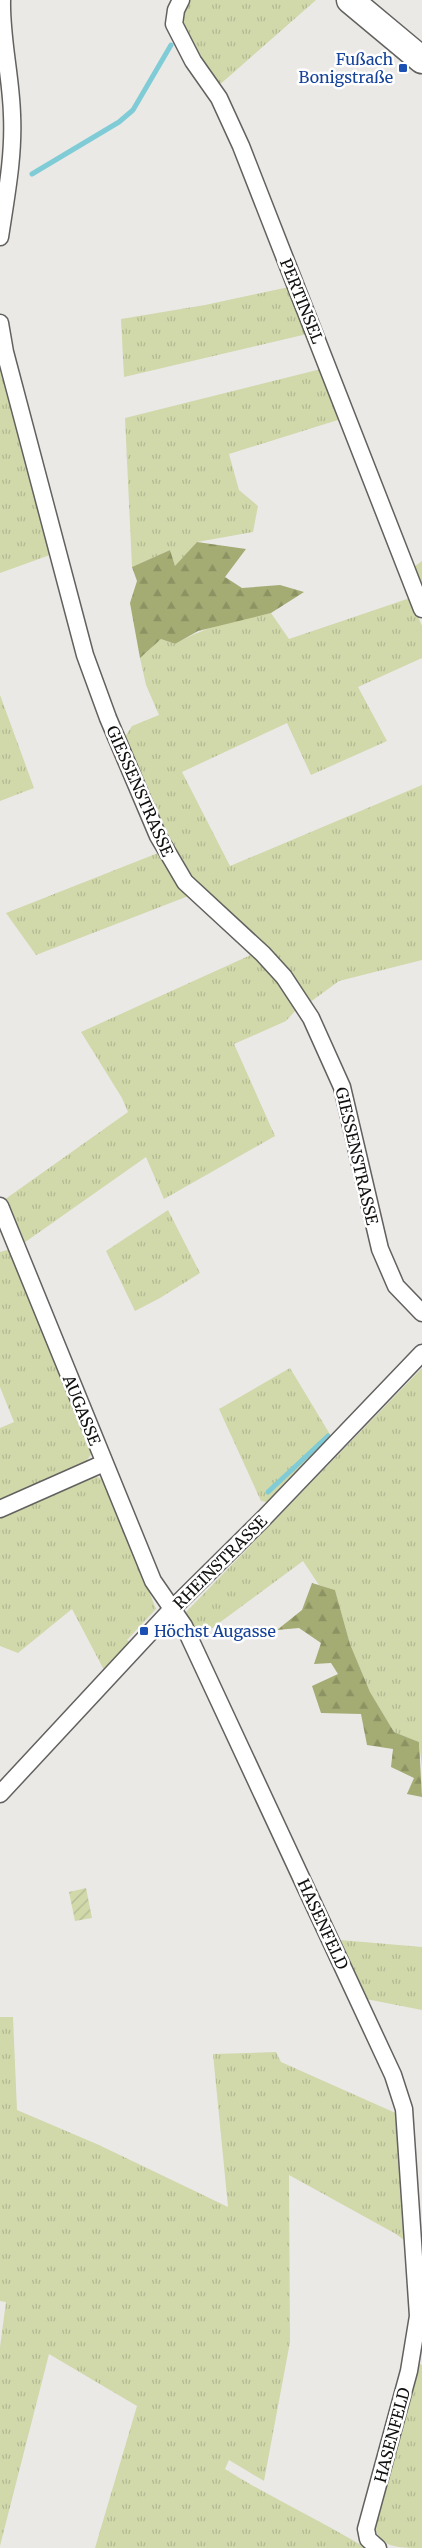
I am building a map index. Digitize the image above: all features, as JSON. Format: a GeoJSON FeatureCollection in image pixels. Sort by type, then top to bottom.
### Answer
{"type":"FeatureCollection","features":[{"type":"Feature","properties":{"kind":"main road"},"geometry":{"type":"LineString","coordinates":[[350,0],[422,60]]}},
{"type":"Feature","properties":{"kind":"street"},"geometry":{"type":"LineString","coordinates":[[0,237],[10,164],[12,117],[10,74],[2,19],[2,0]]}},
{"type":"Feature","properties":{"kind":"street","name":"PERTINSEL"},"geometry":{"type":"LineString","coordinates":[[181,0],[176,10],[174,24],[193,60],[219,98],[241,146],[422,609]]}},
{"type":"Feature","properties":{"kind":"street","name":"GIESSENSTRASSE"},"geometry":{"type":"LineString","coordinates":[[0,323],[5,352],[85,655],[108,718],[158,836],[186,882],[263,954],[284,977],[311,1018],[344,1094],[380,1250],[396,1286],[422,1313]]}},
{"type":"Feature","properties":{"kind":"street","name":"AUGASSE"},"geometry":{"type":"LineString","coordinates":[[0,1206],[153,1581],[171,1610]]}},
{"type":"Feature","properties":{"kind":"street","name":"RHEINSTRASSE"},"geometry":{"type":"LineString","coordinates":[[0,1794],[171,1610],[264,1518],[422,1353]]}},
{"type":"Feature","properties":{"kind":"street"},"geometry":{"type":"LineString","coordinates":[[0,1509],[104,1463]]}},
{"type":"Feature","properties":{"kind":"street","name":"HASENFELD"},"geometry":{"type":"LineString","coordinates":[[171,1610],[184,1626],[393,2075],[404,2109],[419,2258],[418,2316],[409,2371],[366,2529],[368,2538],[378,2548]]}},
{"type":"Feature","properties":{"kind":"green space"},"geometry":{"type":"Polygon","coordinates":[[[188,0],[316,0],[217,87],[186,36],[182,19],[188,0]]]}},
{"type":"Feature","properties":{"kind":"green space"},"geometry":{"type":"Polygon","coordinates":[[[289,287],[307,334],[124,377],[121,319],[205,305],[289,287]]]}},
{"type":"Feature","properties":{"kind":"green space"},"geometry":{"type":"Polygon","coordinates":[[[0,355],[50,555],[0,573],[0,355]]]}},
{"type":"Feature","properties":{"kind":"green space"},"geometry":{"type":"Polygon","coordinates":[[[321,369],[341,419],[229,454],[239,490],[258,506],[253,532],[197,542],[175,567],[170,550],[132,567],[125,418],[321,369]]]}},
{"type":"Feature","properties":{"kind":"green space"},"geometry":{"type":"Polygon","coordinates":[[[197,542],[246,549],[225,577],[242,588],[280,585],[304,592],[271,613],[198,631],[175,644],[161,639],[140,658],[130,603],[137,581],[132,567],[170,550],[175,566],[197,542]]]}},
{"type":"Feature","properties":{"kind":"green space"},"geometry":{"type":"Polygon","coordinates":[[[422,561],[422,593],[411,569],[422,561]]]}},
{"type":"Feature","properties":{"kind":"green space"},"geometry":{"type":"Polygon","coordinates":[[[410,598],[422,626],[422,658],[358,687],[387,741],[311,775],[287,723],[182,772],[230,866],[422,785],[422,960],[339,981],[309,1003],[196,885],[172,849],[125,737],[132,726],[159,715],[146,685],[140,658],[161,639],[175,644],[199,632],[222,624],[271,613],[289,639],[410,598]]]}},
{"type":"Feature","properties":{"kind":"green space"},"geometry":{"type":"Polygon","coordinates":[[[0,695],[34,788],[0,801],[0,695]]]}},
{"type":"Feature","properties":{"kind":"green space"},"geometry":{"type":"Polygon","coordinates":[[[158,853],[169,873],[191,895],[36,955],[6,913],[158,853]]]}},
{"type":"Feature","properties":{"kind":"green space"},"geometry":{"type":"Polygon","coordinates":[[[253,954],[272,976],[296,1010],[286,1021],[234,1044],[275,1136],[164,1199],[146,1157],[21,1245],[4,1200],[128,1112],[122,1098],[81,1032],[253,954]]]}},
{"type":"Feature","properties":{"kind":"green space"},"geometry":{"type":"Polygon","coordinates":[[[168,1210],[200,1273],[135,1311],[106,1251],[168,1210]]]}},
{"type":"Feature","properties":{"kind":"green space"},"geometry":{"type":"Polygon","coordinates":[[[11,1249],[91,1445],[91,1454],[86,1462],[0,1501],[0,1428],[14,1422],[0,1387],[0,1252],[11,1249]]]}},
{"type":"Feature","properties":{"kind":"green space"},"geometry":{"type":"Polygon","coordinates":[[[290,1368],[331,1436],[267,1502],[261,1501],[219,1409],[290,1368]]]}},
{"type":"Feature","properties":{"kind":"green space"},"geometry":{"type":"Polygon","coordinates":[[[422,1368],[422,1767],[419,1742],[394,1732],[370,1692],[350,1644],[335,1590],[319,1585],[303,1561],[196,1640],[186,1612],[422,1368]]]}},
{"type":"Feature","properties":{"kind":"green space"},"geometry":{"type":"Polygon","coordinates":[[[95,1476],[104,1480],[110,1492],[156,1609],[127,1640],[131,1643],[104,1670],[72,1609],[18,1653],[0,1646],[0,1515],[84,1478],[95,1476]]]}},
{"type":"Feature","properties":{"kind":"green space"},"geometry":{"type":"Polygon","coordinates":[[[312,1583],[335,1590],[350,1644],[370,1692],[394,1732],[419,1742],[422,1797],[407,1794],[414,1778],[391,1767],[393,1749],[367,1745],[361,1714],[321,1713],[312,1686],[338,1674],[331,1663],[314,1664],[321,1643],[299,1628],[277,1630],[302,1610],[312,1583]]]}},
{"type":"Feature","properties":{"kind":"green space"},"geometry":{"type":"Polygon","coordinates":[[[86,1888],[92,1918],[75,1921],[69,1892],[86,1888]]]}},
{"type":"Feature","properties":{"kind":"green space"},"geometry":{"type":"Polygon","coordinates":[[[340,1940],[422,1947],[422,2010],[366,1999],[340,1940]]]}},
{"type":"Feature","properties":{"kind":"green space"},"geometry":{"type":"Polygon","coordinates":[[[0,2017],[13,2017],[17,2110],[99,2145],[228,2207],[213,2054],[276,2052],[281,2062],[400,2115],[408,2243],[396,2234],[289,2175],[290,2342],[264,2481],[229,2460],[225,2469],[366,2548],[95,2548],[137,2406],[49,2354],[0,2546],[0,2347],[6,2302],[0,2301],[0,2017]]]}},
{"type":"Feature","properties":{"kind":"green space"},"geometry":{"type":"Polygon","coordinates":[[[418,2363],[422,2365],[422,2548],[404,2548],[390,2545],[379,2537],[373,2521],[418,2363]]]}},
{"type":"Feature","properties":{"kind":"waterway"},"geometry":{"type":"LineString","coordinates":[[32,174],[119,122],[133,110],[171,45]]}},
{"type":"Feature","properties":{"kind":"waterway"},"geometry":{"type":"LineString","coordinates":[[268,1492],[328,1436]]}},
{"type":"Feature","properties":{"kind":"place","name":"Fußach Bonigstraße"},"geometry":{"type":"Point","coordinates":[403,68]}},
{"type":"Feature","properties":{"kind":"place","name":"Höchst Augasse"},"geometry":{"type":"Point","coordinates":[144,1631]}}]}
